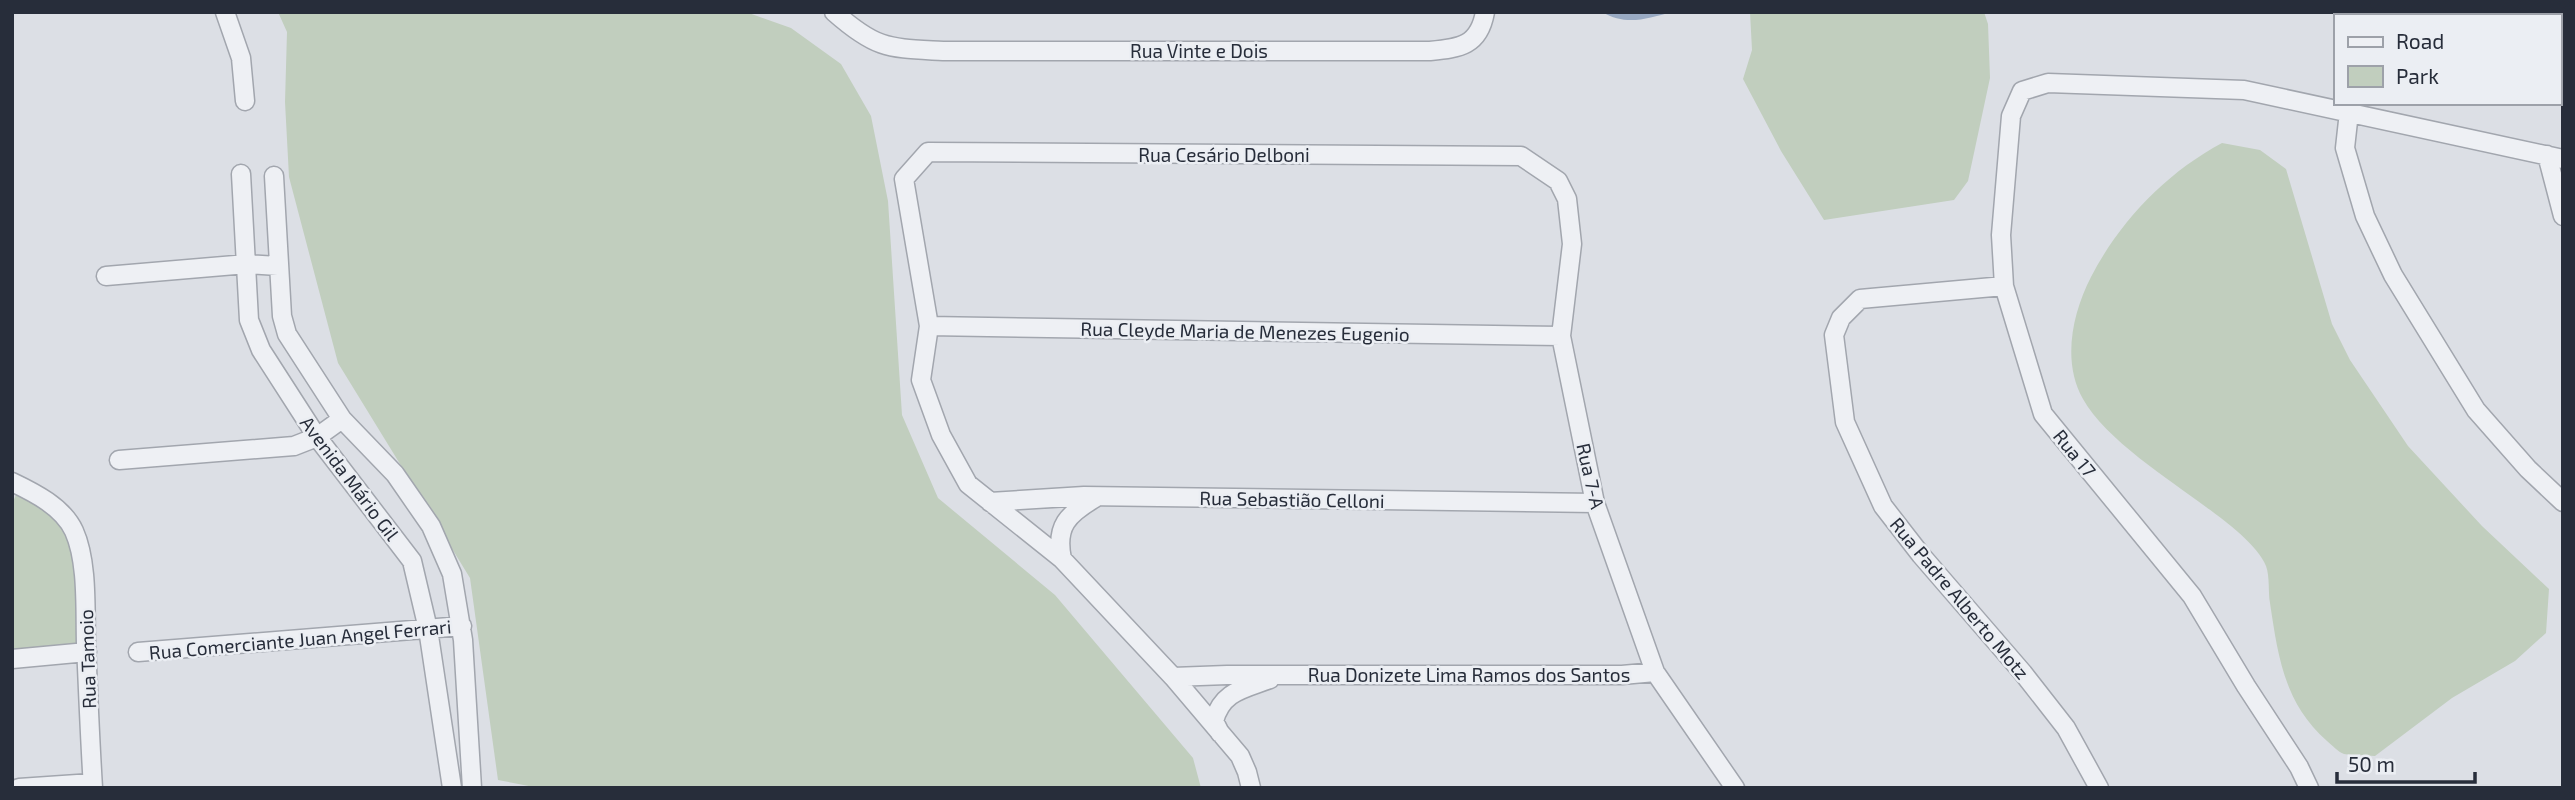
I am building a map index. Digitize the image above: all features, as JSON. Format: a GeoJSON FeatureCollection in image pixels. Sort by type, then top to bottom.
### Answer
{"type":"FeatureCollection","features":[{"type":"Feature","properties":{"kind":"street"},"geometry":{"type":"LineString","coordinates":[[225,12],[241,58],[245,101]]}},
{"type":"Feature","properties":{"kind":"street","name":"Rua Vinte e Dois"},"geometry":{"type":"LineString","coordinates":[[834,12],[862,36],[892,48],[943,51],[1430,51],[1450,49],[1473,40],[1483,25],[1485,12]]}},
{"type":"Feature","properties":{"kind":"street","name":"Rua 17"},"geometry":{"type":"LineString","coordinates":[[2309,788],[2299,767],[2192,596],[2043,414],[2004,286],[2001,235],[2011,116],[2022,91],[2048,83],[2244,90],[2349,113]]}},
{"type":"Feature","properties":{"kind":"street"},"geometry":{"type":"LineString","coordinates":[[2563,216],[2555,157],[2349,113],[2345,148],[2365,216],[2393,275],[2476,410],[2528,469],[2563,502]]}},
{"type":"Feature","properties":{"kind":"street","name":"Rua Cesário Delboni"},"geometry":{"type":"LineString","coordinates":[[929,327],[904,179],[928,152],[1521,156]]}},
{"type":"Feature","properties":{"kind":"street","name":"Rua 7-A"},"geometry":{"type":"LineString","coordinates":[[1521,156],[1558,181],[1567,200],[1572,244],[1561,336],[1595,503],[1655,672],[1735,788]]}},
{"type":"Feature","properties":{"kind":"street","name":"Avenida Mário Gil"},"geometry":{"type":"LineString","coordinates":[[241,174],[249,320],[261,350],[317,437],[412,561],[428,629],[452,788]]}},
{"type":"Feature","properties":{"kind":"street","name":"Avenida Mário Gil"},"geometry":{"type":"LineString","coordinates":[[274,176],[282,316],[287,334],[342,419],[395,474],[431,526],[452,574],[462,626],[472,788]]}},
{"type":"Feature","properties":{"kind":"street"},"geometry":{"type":"LineString","coordinates":[[106,276],[247,264],[278,266]]}},
{"type":"Feature","properties":{"kind":"street","name":"Rua Padre Alberto Motz"},"geometry":{"type":"LineString","coordinates":[[2004,286],[1860,299],[1853,304],[1840,318],[1834,335],[1845,422],[1883,506],[2066,728],[2099,788]]}},
{"type":"Feature","properties":{"kind":"street"},"geometry":{"type":"LineString","coordinates":[[929,327],[921,380],[941,435],[968,484],[1062,559],[1173,677],[1240,756],[1251,788]]}},
{"type":"Feature","properties":{"kind":"street","name":"Rua Cleyde Maria de Menezes Eugenio"},"geometry":{"type":"LineString","coordinates":[[929,327],[1561,336]]}},
{"type":"Feature","properties":{"kind":"street"},"geometry":{"type":"LineString","coordinates":[[119,460],[294,446],[317,437],[342,419]]}},
{"type":"Feature","properties":{"kind":"street","name":"Rua Tamoio"},"geometry":{"type":"LineString","coordinates":[[14,487],[55,507],[65,517],[74,532],[81,555],[93,785]]}},
{"type":"Feature","properties":{"kind":"street"},"geometry":{"type":"LineString","coordinates":[[1062,559],[1059,545],[1061,531],[1067,519],[1077,509],[1098,497]]}},
{"type":"Feature","properties":{"kind":"street","name":"Rua Sebastião Celloni"},"geometry":{"type":"LineString","coordinates":[[990,502],[1098,497],[1595,503]]}},
{"type":"Feature","properties":{"kind":"street","name":"Rua Comerciante Juan Angel Ferrari"},"geometry":{"type":"LineString","coordinates":[[138,652],[462,626]]}},
{"type":"Feature","properties":{"kind":"street"},"geometry":{"type":"LineString","coordinates":[[12,659],[87,652]]}},
{"type":"Feature","properties":{"kind":"street","name":"Rua Donizete Lima Ramos dos Santos"},"geometry":{"type":"LineString","coordinates":[[1173,677],[1622,676],[1655,672]]}},
{"type":"Feature","properties":{"kind":"street"},"geometry":{"type":"LineString","coordinates":[[1220,733],[1214,721],[1218,709],[1227,697],[1283,675]]}},
{"type":"Feature","properties":{"kind":"street"},"geometry":{"type":"LineString","coordinates":[[19,788],[93,785]]}},
{"type":"Feature","properties":{"kind":"green space"},"geometry":{"type":"Polygon","coordinates":[[[278,12],[746,12],[791,28],[841,64],[871,116],[888,201],[902,415],[938,498],[1055,595],[1193,758],[1201,788],[539,788],[498,780],[470,578],[338,363],[289,177],[285,102],[287,32],[278,12]]]}},
{"type":"Feature","properties":{"kind":"green space"},"geometry":{"type":"Polygon","coordinates":[[[1750,12],[1984,12],[1988,24],[1990,78],[1968,181],[1954,200],[1824,220],[1781,151],[1743,79],[1752,50],[1750,12]]]}},
{"type":"Feature","properties":{"kind":"green space"},"geometry":{"type":"Polygon","coordinates":[[[2222,143],[2260,150],[2286,169],[2332,324],[2350,360],[2408,446],[2482,526],[2549,589],[2546,633],[2515,661],[2452,698],[2375,756],[2340,752],[2301,711],[2285,678],[2276,642],[2267,570],[2256,550],[2231,526],[2139,458],[2106,429],[2083,399],[2073,370],[2072,338],[2079,306],[2103,256],[2146,200],[2182,169],[2222,143]]]}},
{"type":"Feature","properties":{"kind":"green space"},"geometry":{"type":"Polygon","coordinates":[[[18,490],[55,514],[72,538],[83,648],[12,654],[12,504],[18,490]]]}},
{"type":"Feature","properties":{"kind":"water"},"geometry":{"type":"Polygon","coordinates":[[[1602,12],[1672,12],[1628,20],[1602,12]]]}}]}
